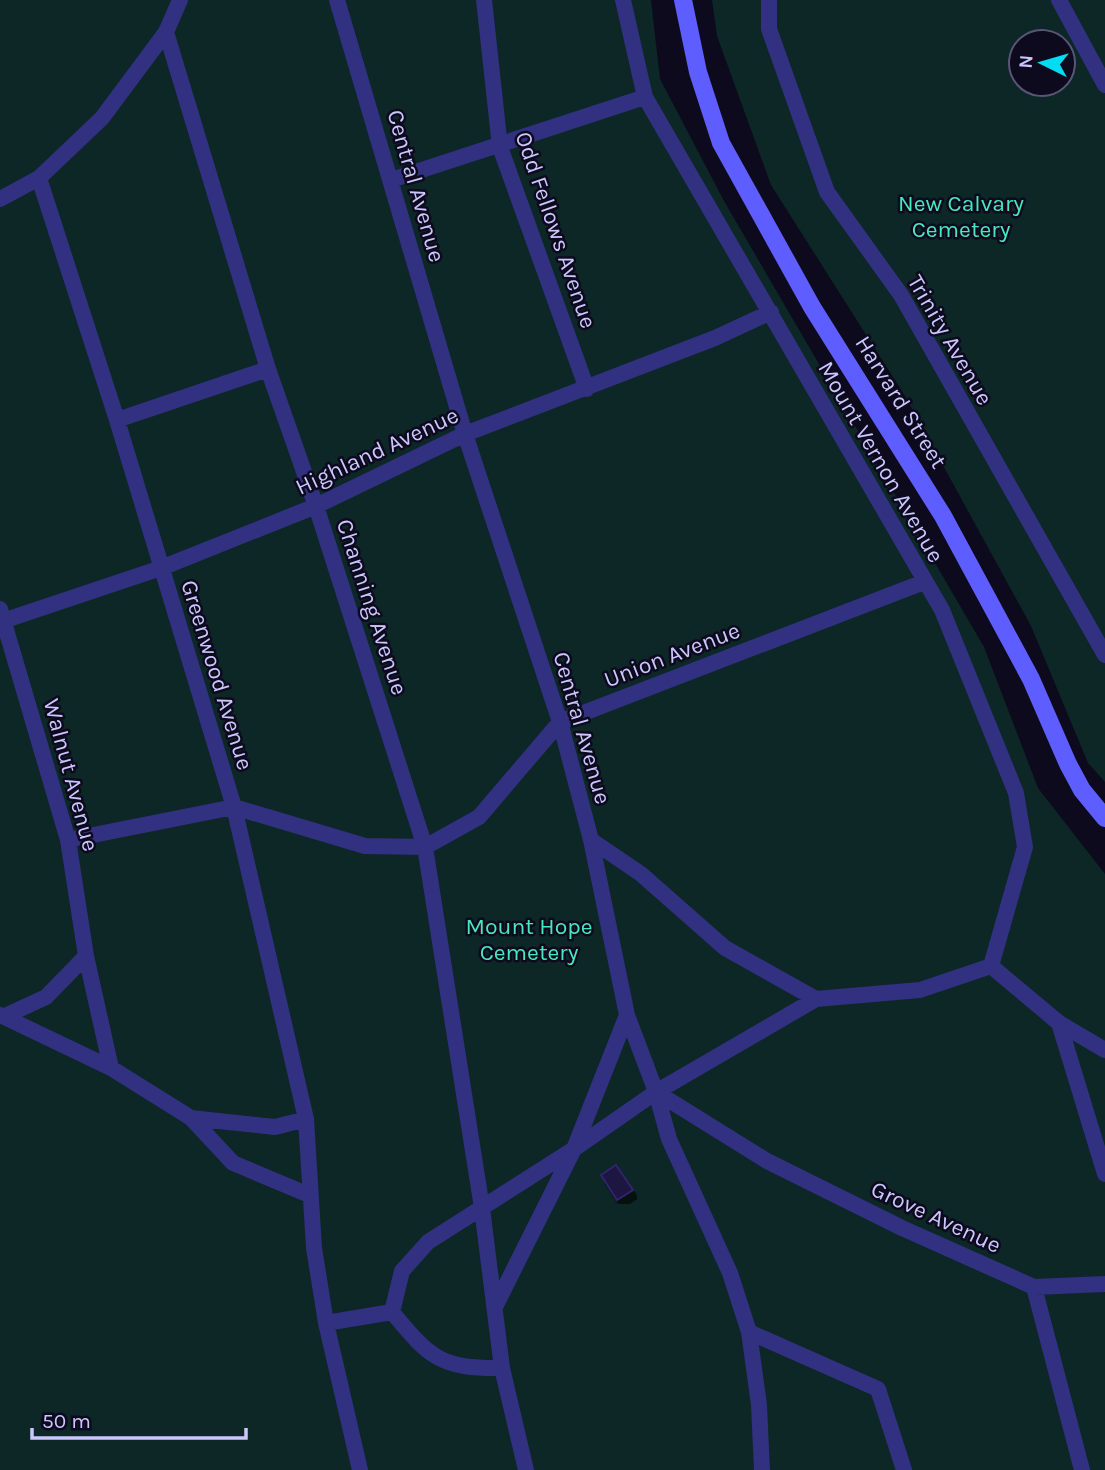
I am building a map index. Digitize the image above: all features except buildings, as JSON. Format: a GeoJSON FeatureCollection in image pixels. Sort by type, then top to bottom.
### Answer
{"type":"FeatureCollection","features":[{"type":"Feature","properties":{"kind":"main road","name":"Harvard Street"},"geometry":{"type":"LineString","coordinates":[[683,0],[698,72],[721,143],[812,307],[943,516],[1031,679],[1068,764],[1082,790],[1105,818]]}},
{"type":"Feature","properties":{"kind":"lane"},"geometry":{"type":"LineString","coordinates":[[0,199],[39,178],[102,118],[166,32],[180,0]]}},
{"type":"Feature","properties":{"kind":"lane","name":"Central Avenue"},"geometry":{"type":"LineString","coordinates":[[337,0],[465,434],[560,722],[591,840],[627,1014],[656,1092],[668,1139],[730,1273],[749,1332],[760,1405],[762,1470]]}},
{"type":"Feature","properties":{"kind":"lane","name":"Odd Fellows Avenue"},"geometry":{"type":"LineString","coordinates":[[484,0],[500,147],[587,389]]}},
{"type":"Feature","properties":{"kind":"lane","name":"Mount Vernon Avenue"},"geometry":{"type":"LineString","coordinates":[[623,0],[645,97],[942,610],[1016,793],[1025,847],[992,965]]}},
{"type":"Feature","properties":{"kind":"lane","name":"Trinity Avenue"},"geometry":{"type":"LineString","coordinates":[[769,0],[769,29],[827,192],[901,295],[1105,655]]}},
{"type":"Feature","properties":{"kind":"lane"},"geometry":{"type":"LineString","coordinates":[[1059,0],[1105,85]]}},
{"type":"Feature","properties":{"kind":"lane","name":"Channing Avenue"},"geometry":{"type":"LineString","coordinates":[[166,32],[268,369],[316,506],[425,847],[482,1208],[502,1368],[526,1470]]}},
{"type":"Feature","properties":{"kind":"lane"},"geometry":{"type":"LineString","coordinates":[[391,180],[500,147],[645,97]]}},
{"type":"Feature","properties":{"kind":"lane","name":"Greenwood Avenue"},"geometry":{"type":"LineString","coordinates":[[39,178],[117,420],[234,807],[306,1119],[309,1195],[326,1323],[360,1470]]}},
{"type":"Feature","properties":{"kind":"lane","name":"Highland Avenue"},"geometry":{"type":"LineString","coordinates":[[1,617],[161,568],[316,506],[465,434],[715,338],[771,312]]}},
{"type":"Feature","properties":{"kind":"lane"},"geometry":{"type":"LineString","coordinates":[[117,420],[268,369]]}},
{"type":"Feature","properties":{"kind":"lane","name":"Union Avenue"},"geometry":{"type":"LineString","coordinates":[[425,847],[479,817],[560,722],[924,582]]}},
{"type":"Feature","properties":{"kind":"lane","name":"Walnut Avenue"},"geometry":{"type":"LineString","coordinates":[[1,617],[68,840],[86,956],[111,1068]]}},
{"type":"Feature","properties":{"kind":"lane"},"geometry":{"type":"LineString","coordinates":[[68,840],[234,807],[365,846],[425,847]]}},
{"type":"Feature","properties":{"kind":"lane"},"geometry":{"type":"LineString","coordinates":[[591,840],[641,874],[725,948],[816,999]]}},
{"type":"Feature","properties":{"kind":"lane"},"geometry":{"type":"LineString","coordinates":[[3,1015],[46,998],[86,956]]}},
{"type":"Feature","properties":{"kind":"lane"},"geometry":{"type":"LineString","coordinates":[[392,1312],[402,1271],[428,1242],[574,1149],[656,1092],[816,999],[920,990],[992,965],[1059,1023],[1105,1050]]}},
{"type":"Feature","properties":{"kind":"lane"},"geometry":{"type":"LineString","coordinates":[[495,1307],[574,1149],[627,1014]]}},
{"type":"Feature","properties":{"kind":"lane"},"geometry":{"type":"LineString","coordinates":[[3,1015],[111,1068],[191,1118],[233,1163],[309,1195]]}},
{"type":"Feature","properties":{"kind":"lane"},"geometry":{"type":"LineString","coordinates":[[1059,1023],[1105,1174]]}},
{"type":"Feature","properties":{"kind":"lane","name":"Grove Avenue"},"geometry":{"type":"LineString","coordinates":[[656,1092],[766,1161],[902,1228],[1034,1287]]}},
{"type":"Feature","properties":{"kind":"lane"},"geometry":{"type":"LineString","coordinates":[[191,1118],[275,1127],[306,1119]]}},
{"type":"Feature","properties":{"kind":"lane"},"geometry":{"type":"LineString","coordinates":[[1082,1470],[1034,1287],[1105,1284]]}},
{"type":"Feature","properties":{"kind":"lane"},"geometry":{"type":"LineString","coordinates":[[326,1323],[392,1312]]}},
{"type":"Feature","properties":{"kind":"lane"},"geometry":{"type":"LineString","coordinates":[[392,1312],[424,1350],[465,1369],[502,1368]]}},
{"type":"Feature","properties":{"kind":"lane"},"geometry":{"type":"LineString","coordinates":[[749,1332],[878,1389],[904,1470]]}},
{"type":"Feature","properties":{"kind":"green space","name":"Mount Hope Cemetery"},"geometry":{"type":"Polygon","coordinates":[[[0,0],[651,0],[660,79],[724,201],[984,647],[1038,788],[1105,874],[1105,1470],[0,1470],[0,0]]]}},
{"type":"Feature","properties":{"kind":"green space","name":"New Calvary Cemetery"},"geometry":{"type":"Polygon","coordinates":[[[712,0],[1105,0],[1105,782],[1088,763],[1031,626],[905,396],[771,185],[717,36],[712,0]]]}}]}
